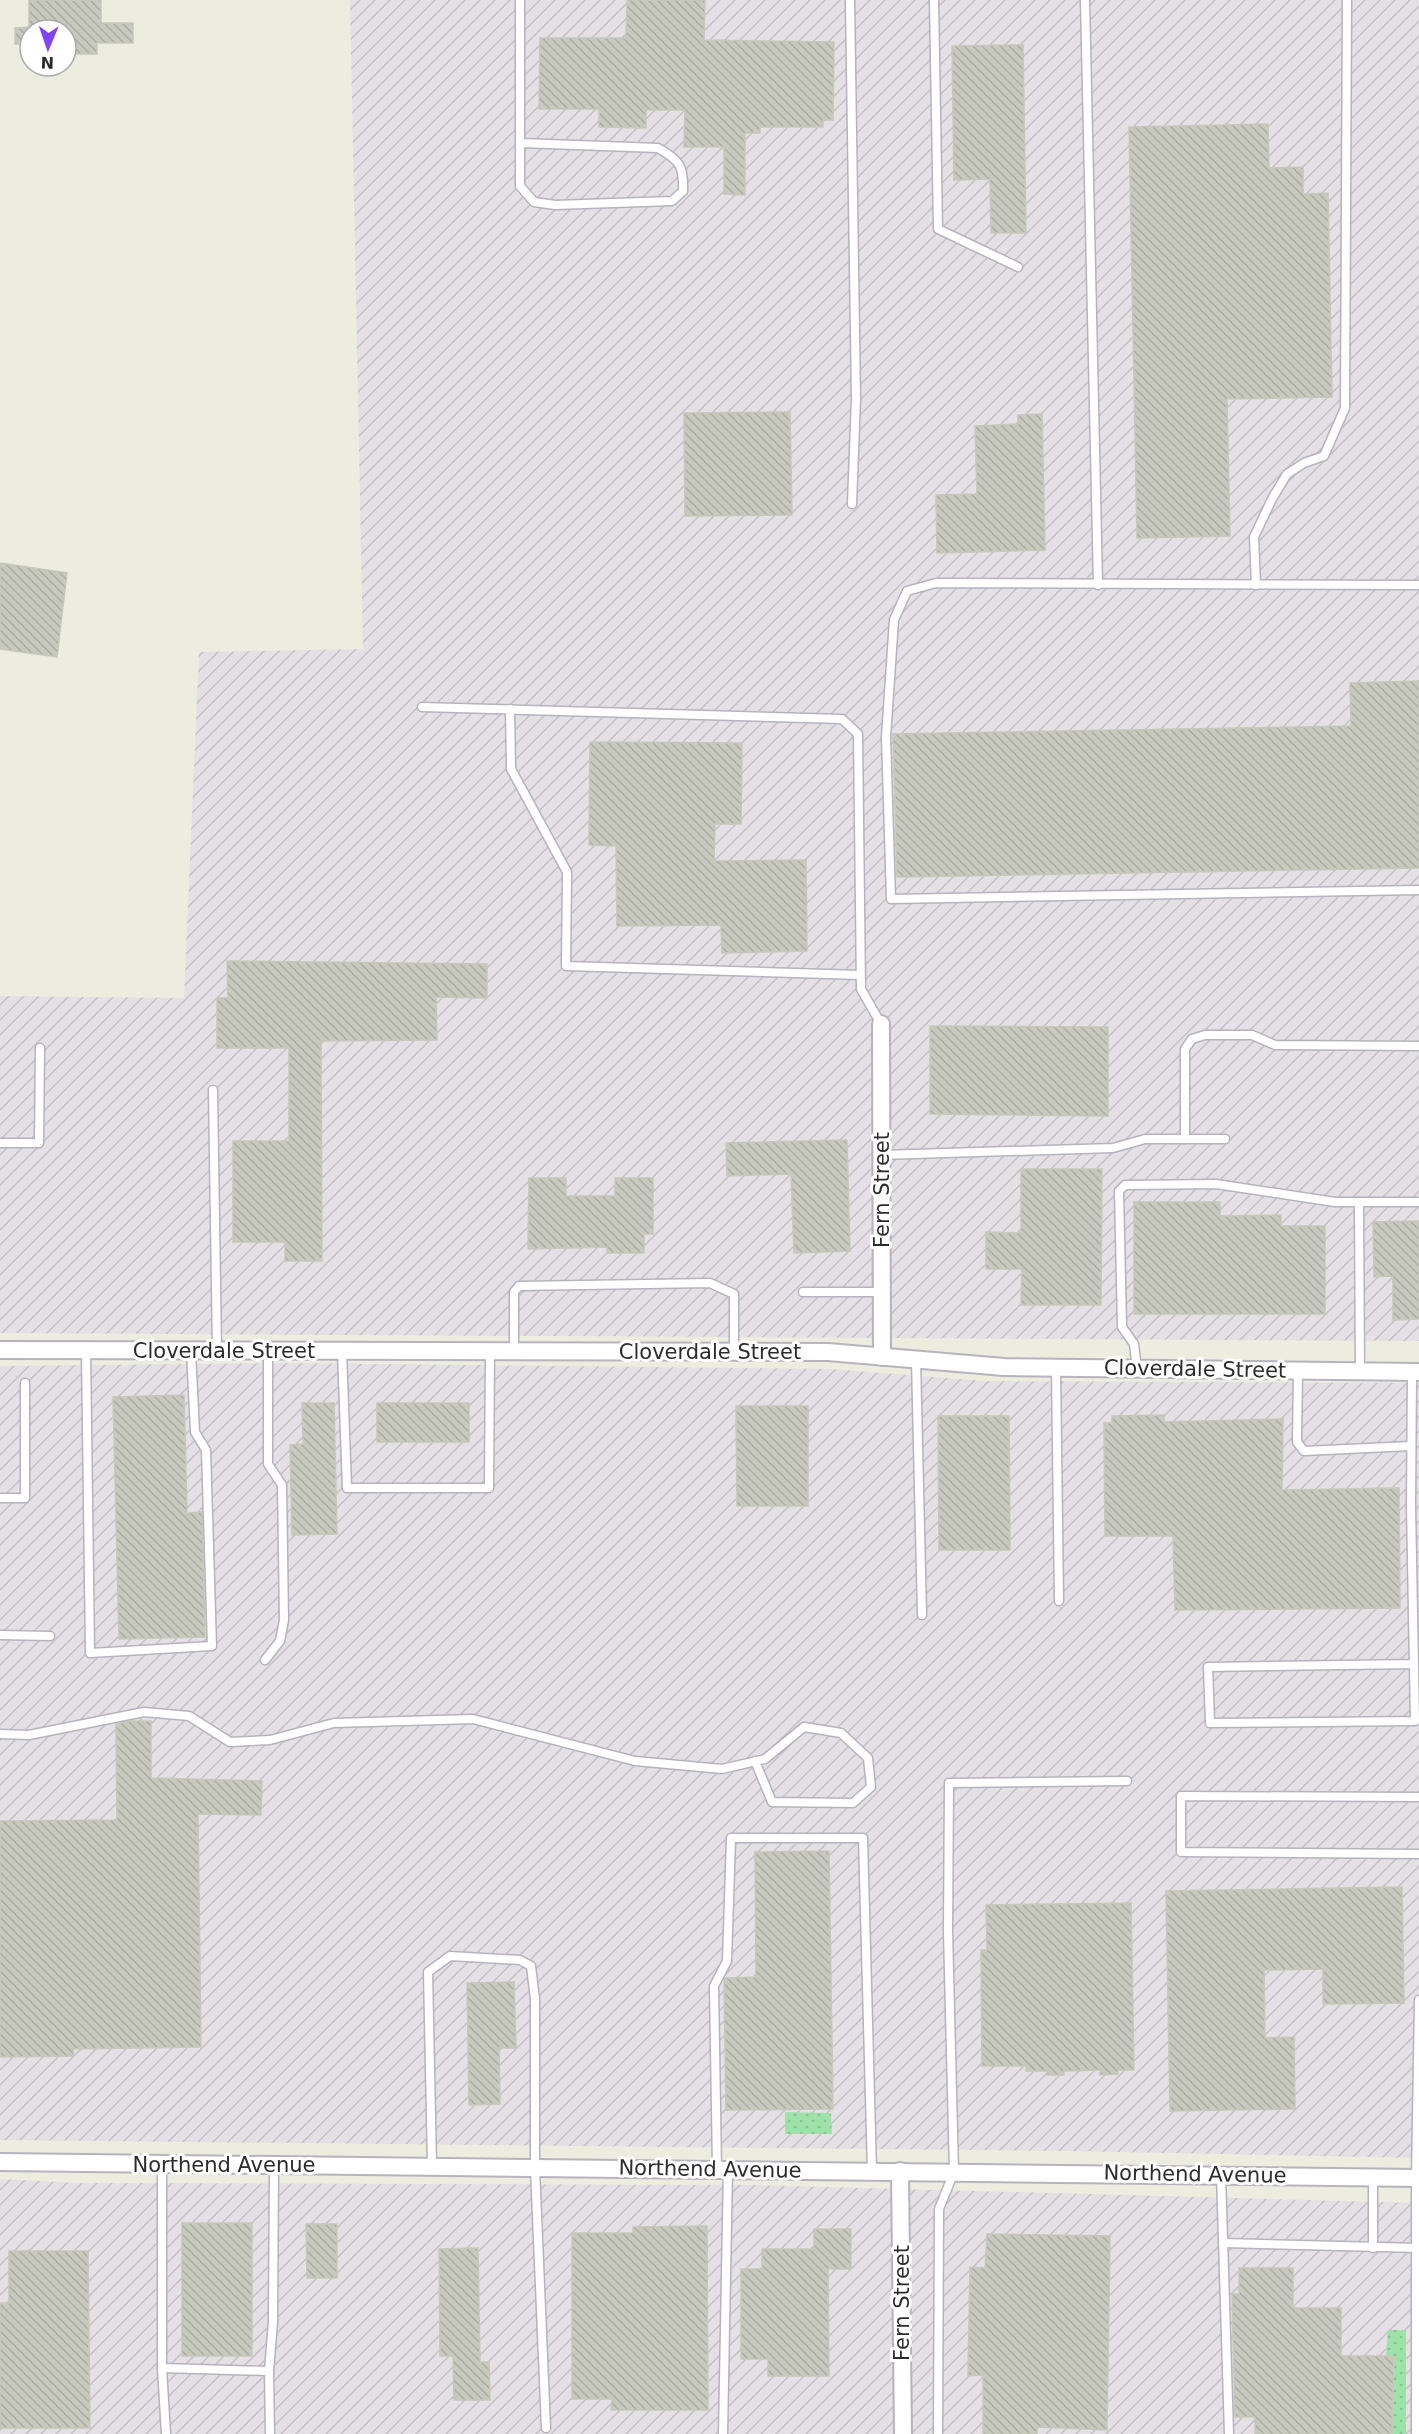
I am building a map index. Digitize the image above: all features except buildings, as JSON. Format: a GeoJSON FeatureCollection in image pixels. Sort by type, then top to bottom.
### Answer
{"type":"FeatureCollection","features":[{"type":"Feature","properties":{"kind":"street","name":"Fern Street"},"geometry":{"type":"LineString","coordinates":[[881,1024],[882,1357]]}},
{"type":"Feature","properties":{"kind":"street","name":"Cloverdale Street"},"geometry":{"type":"LineString","coordinates":[[0,1350],[828,1352],[1004,1367],[1415,1372]]}},
{"type":"Feature","properties":{"kind":"street","name":"Northend Avenue"},"geometry":{"type":"LineString","coordinates":[[0,2162],[1417,2178]]}},
{"type":"Feature","properties":{"kind":"street","name":"Fern Street"},"geometry":{"type":"LineString","coordinates":[[900,2171],[903,2434]]}},
{"type":"Feature","properties":{"kind":"lane"},"geometry":{"type":"LineString","coordinates":[[520,0],[520,186],[534,202],[555,205],[672,201],[683,191],[684,173],[675,158],[658,148],[521,143]]}},
{"type":"Feature","properties":{"kind":"lane"},"geometry":{"type":"LineString","coordinates":[[850,0],[856,398],[852,504]]}},
{"type":"Feature","properties":{"kind":"lane"},"geometry":{"type":"LineString","coordinates":[[934,0],[938,229],[1017,267]]}},
{"type":"Feature","properties":{"kind":"lane"},"geometry":{"type":"LineString","coordinates":[[1085,0],[1098,585]]}},
{"type":"Feature","properties":{"kind":"lane"},"geometry":{"type":"LineString","coordinates":[[1256,585],[1254,537],[1272,499],[1287,474],[1304,463],[1324,456],[1345,408],[1347,0]]}},
{"type":"Feature","properties":{"kind":"lane"},"geometry":{"type":"LineString","coordinates":[[1419,585],[936,583],[907,591],[894,620],[886,737],[891,899],[1419,890]]}},
{"type":"Feature","properties":{"kind":"lane"},"geometry":{"type":"LineString","coordinates":[[422,707],[842,719],[858,734],[861,989],[881,1024]]}},
{"type":"Feature","properties":{"kind":"lane"},"geometry":{"type":"LineString","coordinates":[[510,708],[511,769],[567,872],[566,966],[860,975]]}},
{"type":"Feature","properties":{"kind":"lane"},"geometry":{"type":"LineString","coordinates":[[1185,1139],[1185,1049],[1192,1039],[1205,1035],[1252,1035],[1275,1045],[1419,1046]]}},
{"type":"Feature","properties":{"kind":"lane"},"geometry":{"type":"LineString","coordinates":[[0,1143],[39,1143],[40,1048]]}},
{"type":"Feature","properties":{"kind":"lane"},"geometry":{"type":"LineString","coordinates":[[213,1090],[217,1351]]}},
{"type":"Feature","properties":{"kind":"lane"},"geometry":{"type":"LineString","coordinates":[[881,1155],[1113,1148],[1145,1139],[1225,1139]]}},
{"type":"Feature","properties":{"kind":"lane"},"geometry":{"type":"LineString","coordinates":[[1137,1369],[1134,1344],[1122,1327],[1119,1191],[1125,1185],[1216,1184],[1335,1202],[1419,1202]]}},
{"type":"Feature","properties":{"kind":"lane"},"geometry":{"type":"LineString","coordinates":[[1359,1202],[1360,1372]]}},
{"type":"Feature","properties":{"kind":"lane"},"geometry":{"type":"LineString","coordinates":[[514,1351],[514,1292],[519,1286],[710,1283],[734,1294],[734,1352]]}},
{"type":"Feature","properties":{"kind":"lane"},"geometry":{"type":"LineString","coordinates":[[803,1292],[882,1292]]}},
{"type":"Feature","properties":{"kind":"lane"},"geometry":{"type":"LineString","coordinates":[[86,1350],[90,1653],[212,1646],[206,1449],[195,1432],[191,1351]]}},
{"type":"Feature","properties":{"kind":"lane"},"geometry":{"type":"LineString","coordinates":[[342,1351],[347,1488],[489,1488],[490,1351]]}},
{"type":"Feature","properties":{"kind":"lane"},"geometry":{"type":"LineString","coordinates":[[265,1660],[280,1641],[284,1620],[282,1485],[268,1464],[268,1352]]}},
{"type":"Feature","properties":{"kind":"lane"},"geometry":{"type":"LineString","coordinates":[[916,1360],[922,1615]]}},
{"type":"Feature","properties":{"kind":"lane"},"geometry":{"type":"LineString","coordinates":[[1056,1368],[1059,1601]]}},
{"type":"Feature","properties":{"kind":"lane"},"geometry":{"type":"LineString","coordinates":[[1298,1371],[1297,1442],[1304,1451],[1411,1446]]}},
{"type":"Feature","properties":{"kind":"lane"},"geometry":{"type":"LineString","coordinates":[[1414,1664],[1208,1667],[1210,1723],[1415,1721],[1411,1446],[1415,1372]]}},
{"type":"Feature","properties":{"kind":"lane"},"geometry":{"type":"LineString","coordinates":[[0,1498],[25,1498],[25,1383]]}},
{"type":"Feature","properties":{"kind":"lane"},"geometry":{"type":"LineString","coordinates":[[0,1635],[50,1636]]}},
{"type":"Feature","properties":{"kind":"lane"},"geometry":{"type":"LineString","coordinates":[[0,1734],[29,1734],[144,1712],[189,1716],[230,1742],[270,1740],[334,1723],[473,1719],[635,1761],[722,1769],[755,1761],[765,1759],[804,1727],[841,1733],[867,1758],[871,1787],[853,1803],[772,1802],[755,1761]]}},
{"type":"Feature","properties":{"kind":"lane"},"geometry":{"type":"LineString","coordinates":[[938,2434],[939,2209],[954,2172],[948,1931],[949,1783],[1127,1781]]}},
{"type":"Feature","properties":{"kind":"lane"},"geometry":{"type":"LineString","coordinates":[[1419,1797],[1181,1796],[1181,1852],[1419,1854]]}},
{"type":"Feature","properties":{"kind":"lane"},"geometry":{"type":"LineString","coordinates":[[723,2434],[723,2169],[714,1986],[727,1961],[731,1838],[863,1838],[872,2171]]}},
{"type":"Feature","properties":{"kind":"lane"},"geometry":{"type":"LineString","coordinates":[[432,2166],[429,1972],[450,1956],[520,1960],[531,1966],[535,1999],[535,2168],[546,2428]]}},
{"type":"Feature","properties":{"kind":"lane"},"geometry":{"type":"LineString","coordinates":[[1416,2434],[1419,2000]]}},
{"type":"Feature","properties":{"kind":"lane"},"geometry":{"type":"LineString","coordinates":[[162,2164],[162,2368],[166,2434]]}},
{"type":"Feature","properties":{"kind":"lane"},"geometry":{"type":"LineString","coordinates":[[270,2434],[269,2371],[273,2322],[274,2165]]}},
{"type":"Feature","properties":{"kind":"lane"},"geometry":{"type":"LineString","coordinates":[[1221,2174],[1224,2347],[1229,2434]]}},
{"type":"Feature","properties":{"kind":"lane"},"geometry":{"type":"LineString","coordinates":[[1373,2177],[1373,2248]]}},
{"type":"Feature","properties":{"kind":"lane"},"geometry":{"type":"LineString","coordinates":[[1223,2243],[1418,2248]]}},
{"type":"Feature","properties":{"kind":"lane"},"geometry":{"type":"LineString","coordinates":[[162,2368],[269,2371]]}},
{"type":"Feature","properties":{"kind":"shaded area"},"geometry":{"type":"Polygon","coordinates":[[[350,0],[1419,0],[1419,1341],[0,1333],[0,996],[184,998],[199,652],[363,649],[350,0]]]}},
{"type":"Feature","properties":{"kind":"shaded area"},"geometry":{"type":"Polygon","coordinates":[[[289,1363],[830,1369],[986,1381],[1419,1383],[1419,2158],[1066,2151],[0,2140],[0,1366],[289,1363]]]}},
{"type":"Feature","properties":{"kind":"shaded area"},"geometry":{"type":"Polygon","coordinates":[[[0,2179],[79,2183],[755,2185],[1419,2203],[1419,2434],[0,2434],[0,2179]]]}},
{"type":"Feature","properties":{"kind":"green space"},"geometry":{"type":"Polygon","coordinates":[[[785,2112],[831,2113],[832,2134],[785,2134],[785,2112]]]}},
{"type":"Feature","properties":{"kind":"green space"},"geometry":{"type":"Polygon","coordinates":[[[1388,2330],[1406,2330],[1406,2434],[1392,2434],[1393,2356],[1386,2355],[1388,2330]]]}}]}
